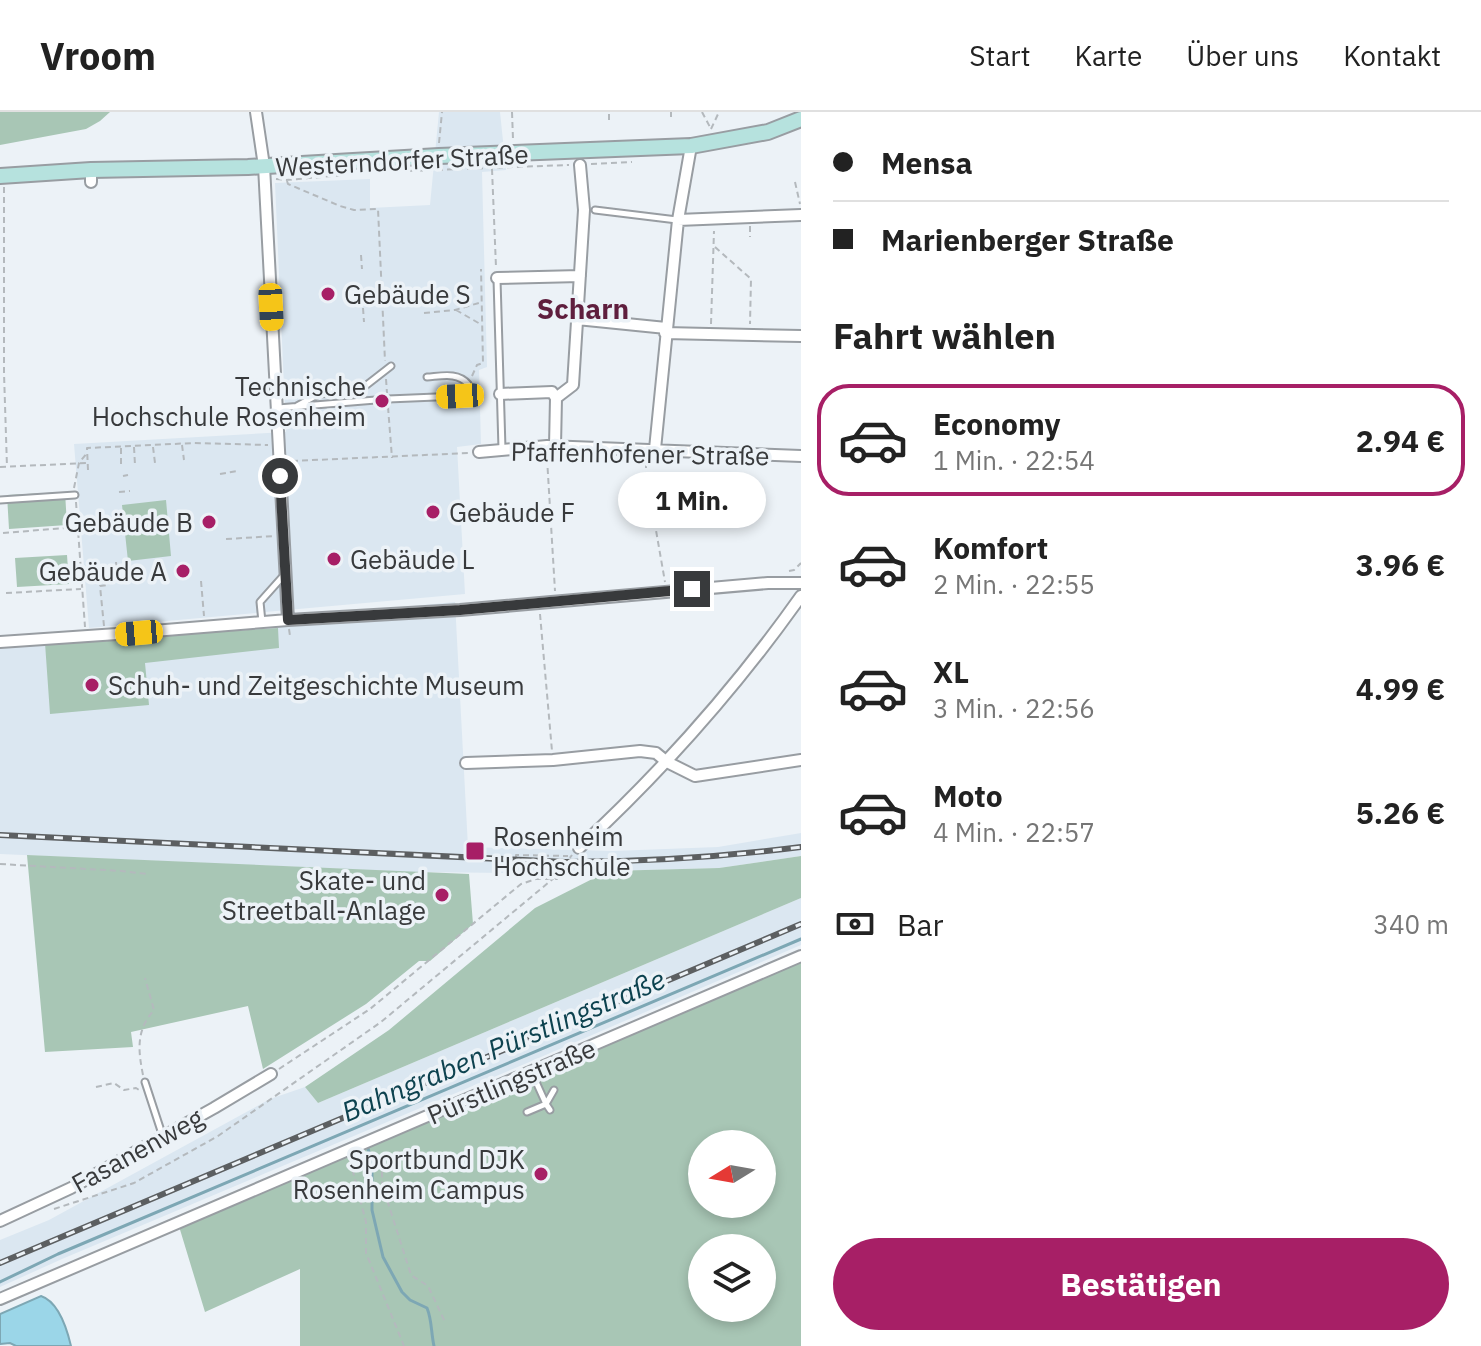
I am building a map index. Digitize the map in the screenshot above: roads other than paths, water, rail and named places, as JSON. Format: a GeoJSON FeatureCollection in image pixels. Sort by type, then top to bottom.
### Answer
{"type":"FeatureCollection","features":[{"type":"Feature","properties":{"kind":"main road","name":"Westerndorfer Straße"},"geometry":{"type":"LineString","coordinates":[[2,181],[264,172],[439,156],[691,146],[768,132],[801,119]]}},
{"type":"Feature","properties":{"kind":"street"},"geometry":{"type":"LineString","coordinates":[[256,112],[264,172],[288,620]]}},
{"type":"Feature","properties":{"kind":"street"},"geometry":{"type":"LineString","coordinates":[[651,449],[678,220],[691,146]]}},
{"type":"Feature","properties":{"kind":"street"},"geometry":{"type":"LineString","coordinates":[[556,398],[573,385],[580,276],[589,210],[580,165]]}},
{"type":"Feature","properties":{"kind":"street"},"geometry":{"type":"LineString","coordinates":[[678,220],[801,212]]}},
{"type":"Feature","properties":{"kind":"street"},"geometry":{"type":"LineString","coordinates":[[497,278],[580,276]]}},
{"type":"Feature","properties":{"kind":"street"},"geometry":{"type":"LineString","coordinates":[[577,319],[710,334],[801,336]]}},
{"type":"Feature","properties":{"kind":"street"},"geometry":{"type":"LineString","coordinates":[[500,394],[552,392],[556,398],[551,446]]}},
{"type":"Feature","properties":{"kind":"street","name":"Pfaffenhofener Straße"},"geometry":{"type":"LineString","coordinates":[[479,452],[551,446],[801,456]]}},
{"type":"Feature","properties":{"kind":"street"},"geometry":{"type":"LineString","coordinates":[[0,642],[460,610],[768,583],[801,583]]}},
{"type":"Feature","properties":{"kind":"street"},"geometry":{"type":"LineString","coordinates":[[575,852],[667,762],[753,662],[801,596]]}},
{"type":"Feature","properties":{"kind":"street"},"geometry":{"type":"LineString","coordinates":[[466,763],[553,760],[640,751],[656,753],[695,776],[801,760]]}},
{"type":"Feature","properties":{"kind":"street","name":"Pürstlingstraße"},"geometry":{"type":"LineString","coordinates":[[0,1299],[801,956]]}},
{"type":"Feature","properties":{"kind":"street","name":"Fasanenweg"},"geometry":{"type":"LineString","coordinates":[[0,1221],[71,1188],[271,1074]]}},
{"type":"Feature","properties":{"kind":"lane"},"geometry":{"type":"LineString","coordinates":[[589,210],[678,220]]}},
{"type":"Feature","properties":{"kind":"lane"},"geometry":{"type":"LineString","coordinates":[[497,278],[502,450]]}},
{"type":"Feature","properties":{"kind":"lane"},"geometry":{"type":"LineString","coordinates":[[296,407],[319,394],[322,389],[364,387],[388,365]]}},
{"type":"Feature","properties":{"kind":"lane"},"geometry":{"type":"LineString","coordinates":[[277,408],[460,396],[466,392],[468,384],[457,376],[427,377]]}},
{"type":"Feature","properties":{"kind":"lane"},"geometry":{"type":"LineString","coordinates":[[0,500],[75,495]]}},
{"type":"Feature","properties":{"kind":"lane"},"geometry":{"type":"LineString","coordinates":[[262,622],[260,602],[286,573]]}},
{"type":"Feature","properties":{"kind":"lane"},"geometry":{"type":"LineString","coordinates":[[532,1073],[548,1107]]}},
{"type":"Feature","properties":{"kind":"lane"},"geometry":{"type":"LineString","coordinates":[[145,1082],[163,1137]]}},
{"type":"Feature","properties":{"kind":"lane"},"geometry":{"type":"LineString","coordinates":[[548,1107],[554,1090]]}},
{"type":"Feature","properties":{"kind":"lane"},"geometry":{"type":"LineString","coordinates":[[527,1112],[548,1107]]}},
{"type":"Feature","properties":{"kind":"water"},"geometry":{"type":"Polygon","coordinates":[[[41,1296],[57,1310],[71,1346],[0,1344],[0,1314],[41,1296]]]}},
{"type":"Feature","properties":{"kind":"waterway","name":"Bahngraben Pürstlingstraße"},"geometry":{"type":"LineString","coordinates":[[0,1282],[58,1254],[801,939]]}},
{"type":"Feature","properties":{"kind":"waterway"},"geometry":{"type":"LineString","coordinates":[[367,1145],[372,1163],[372,1210],[383,1257],[402,1292],[410,1300],[427,1308],[434,1346]]}},
{"type":"Feature","properties":{"kind":"railway"},"geometry":{"type":"LineString","coordinates":[[0,835],[565,862],[683,858],[801,847]]}},
{"type":"Feature","properties":{"kind":"railway"},"geometry":{"type":"LineString","coordinates":[[0,1263],[801,924]]}},
{"type":"Feature","properties":{"kind":"place","name":"Gebäude S"},"geometry":{"type":"Point","coordinates":[328,294]}},
{"type":"Feature","properties":{"kind":"place","name":"Technische Hochschule Rosenheim"},"geometry":{"type":"Point","coordinates":[382,401]}},
{"type":"Feature","properties":{"kind":"place","name":"Gebäude F"},"geometry":{"type":"Point","coordinates":[433,512]}},
{"type":"Feature","properties":{"kind":"place","name":"Gebäude B"},"geometry":{"type":"Point","coordinates":[209,522]}},
{"type":"Feature","properties":{"kind":"place","name":"Gebäude L"},"geometry":{"type":"Point","coordinates":[334,559]}},
{"type":"Feature","properties":{"kind":"place","name":"Gebäude A"},"geometry":{"type":"Point","coordinates":[183,571]}},
{"type":"Feature","properties":{"kind":"place","name":"Schuh- und Zeitgeschichte Museum"},"geometry":{"type":"Point","coordinates":[92,685]}},
{"type":"Feature","properties":{"kind":"place","name":"Rosenheim Hochschule"},"geometry":{"type":"Point","coordinates":[475,851]}},
{"type":"Feature","properties":{"kind":"place","name":"Skate- und Streetball-Anlage"},"geometry":{"type":"Point","coordinates":[442,895]}},
{"type":"Feature","properties":{"kind":"place","name":"Sportbund DJK Rosenheim Campus"},"geometry":{"type":"Point","coordinates":[541,1174]}},
{"type":"Feature","properties":{"kind":"district","name":"Scharn"},"geometry":{"type":"Point","coordinates":[583,308]}}]}
